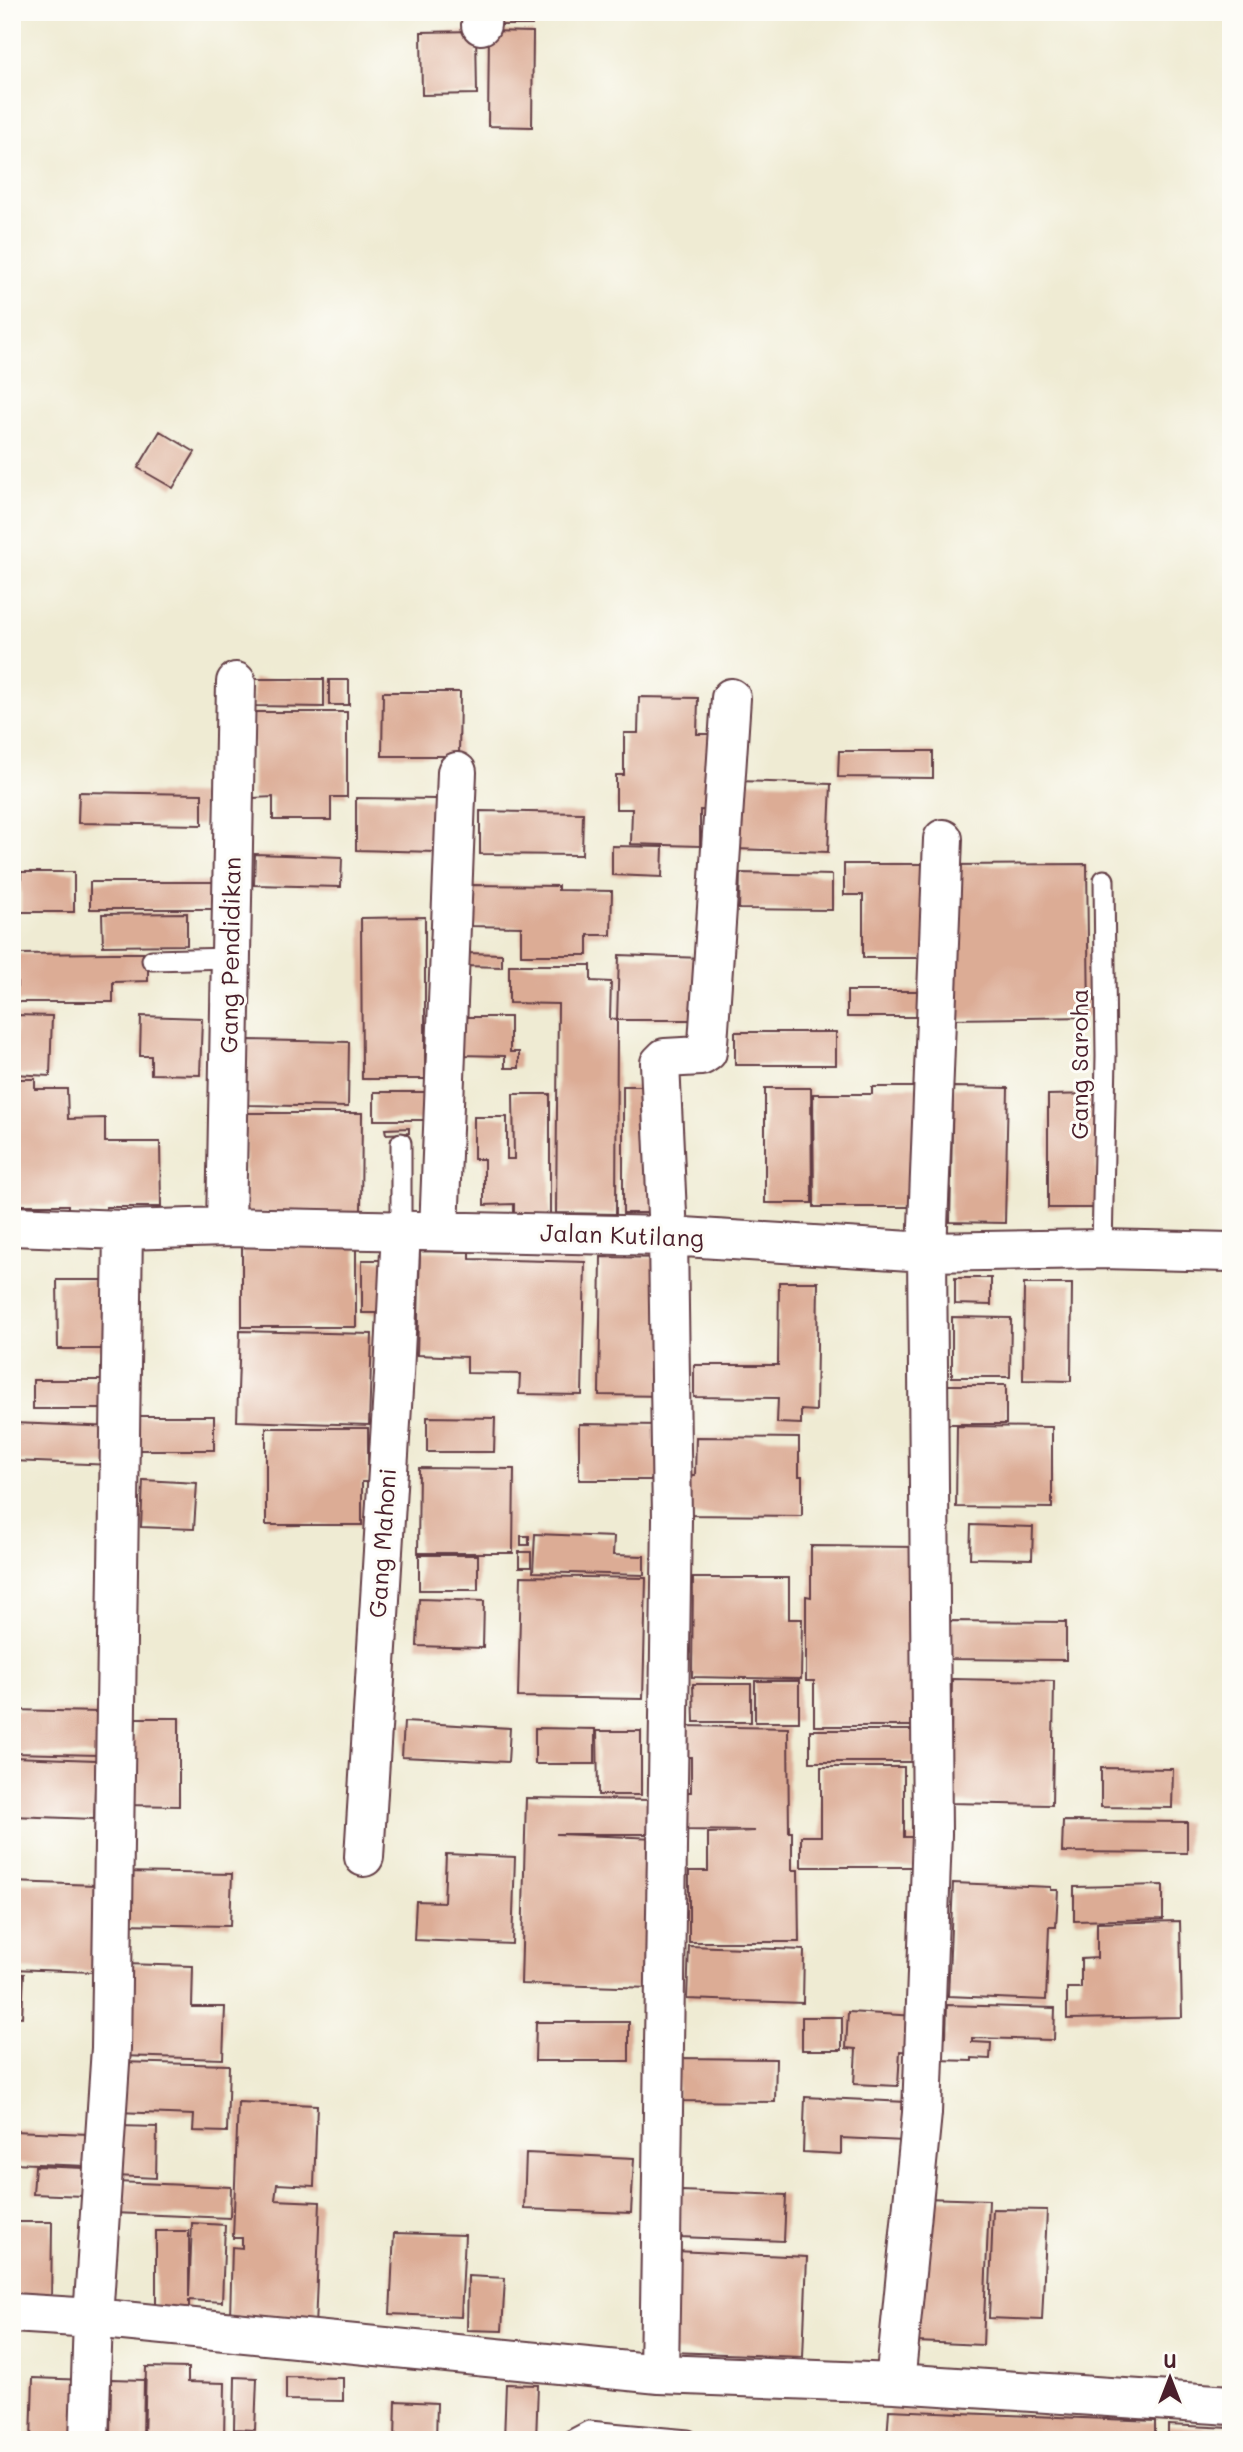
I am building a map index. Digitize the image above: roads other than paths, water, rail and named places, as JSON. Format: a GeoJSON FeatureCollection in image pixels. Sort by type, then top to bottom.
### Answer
{"type":"FeatureCollection","features":[{"type":"Feature","properties":{"kind":"street","name":"Gang Pendidikan"},"geometry":{"type":"LineString","coordinates":[[226,1227],[236,682]]}},
{"type":"Feature","properties":{"kind":"street"},"geometry":{"type":"LineString","coordinates":[[659,2374],[672,1519],[668,1236],[660,1063],[665,1058],[701,1056],[707,1052],[731,698]]}},
{"type":"Feature","properties":{"kind":"street"},"geometry":{"type":"LineString","coordinates":[[439,1231],[457,772]]}},
{"type":"Feature","properties":{"kind":"street"},"geometry":{"type":"LineString","coordinates":[[895,2383],[922,2113],[932,1834],[927,1252],[943,839]]}},
{"type":"Feature","properties":{"kind":"street","name":"Jalan Kutilang"},"geometry":{"type":"LineString","coordinates":[[12,1226],[123,1230],[226,1227],[668,1236],[927,1252],[1102,1249],[1231,1252]]}},
{"type":"Feature","properties":{"kind":"street"},"geometry":{"type":"LineString","coordinates":[[89,2440],[93,2318],[111,2048],[123,1230]]}},
{"type":"Feature","properties":{"kind":"street","name":"Gang Mahoni"},"geometry":{"type":"LineString","coordinates":[[364,1857],[401,1230]]}},
{"type":"Feature","properties":{"kind":"street"},"geometry":{"type":"LineString","coordinates":[[12,2313],[93,2318],[659,2374],[895,2383],[1231,2405]]}},
{"type":"Feature","properties":{"kind":"lane","name":"Gang Saroha"},"geometry":{"type":"LineString","coordinates":[[1102,1249],[1106,1056],[1104,880]]}},
{"type":"Feature","properties":{"kind":"lane"},"geometry":{"type":"LineString","coordinates":[[152,960],[230,958]]}},
{"type":"Feature","properties":{"kind":"lane"},"geometry":{"type":"LineString","coordinates":[[401,1143],[401,1230]]}},
{"type":"Feature","properties":{"kind":"lane"},"geometry":{"type":"LineString","coordinates":[[572,2440],[589,2431],[688,2440]]}}]}
